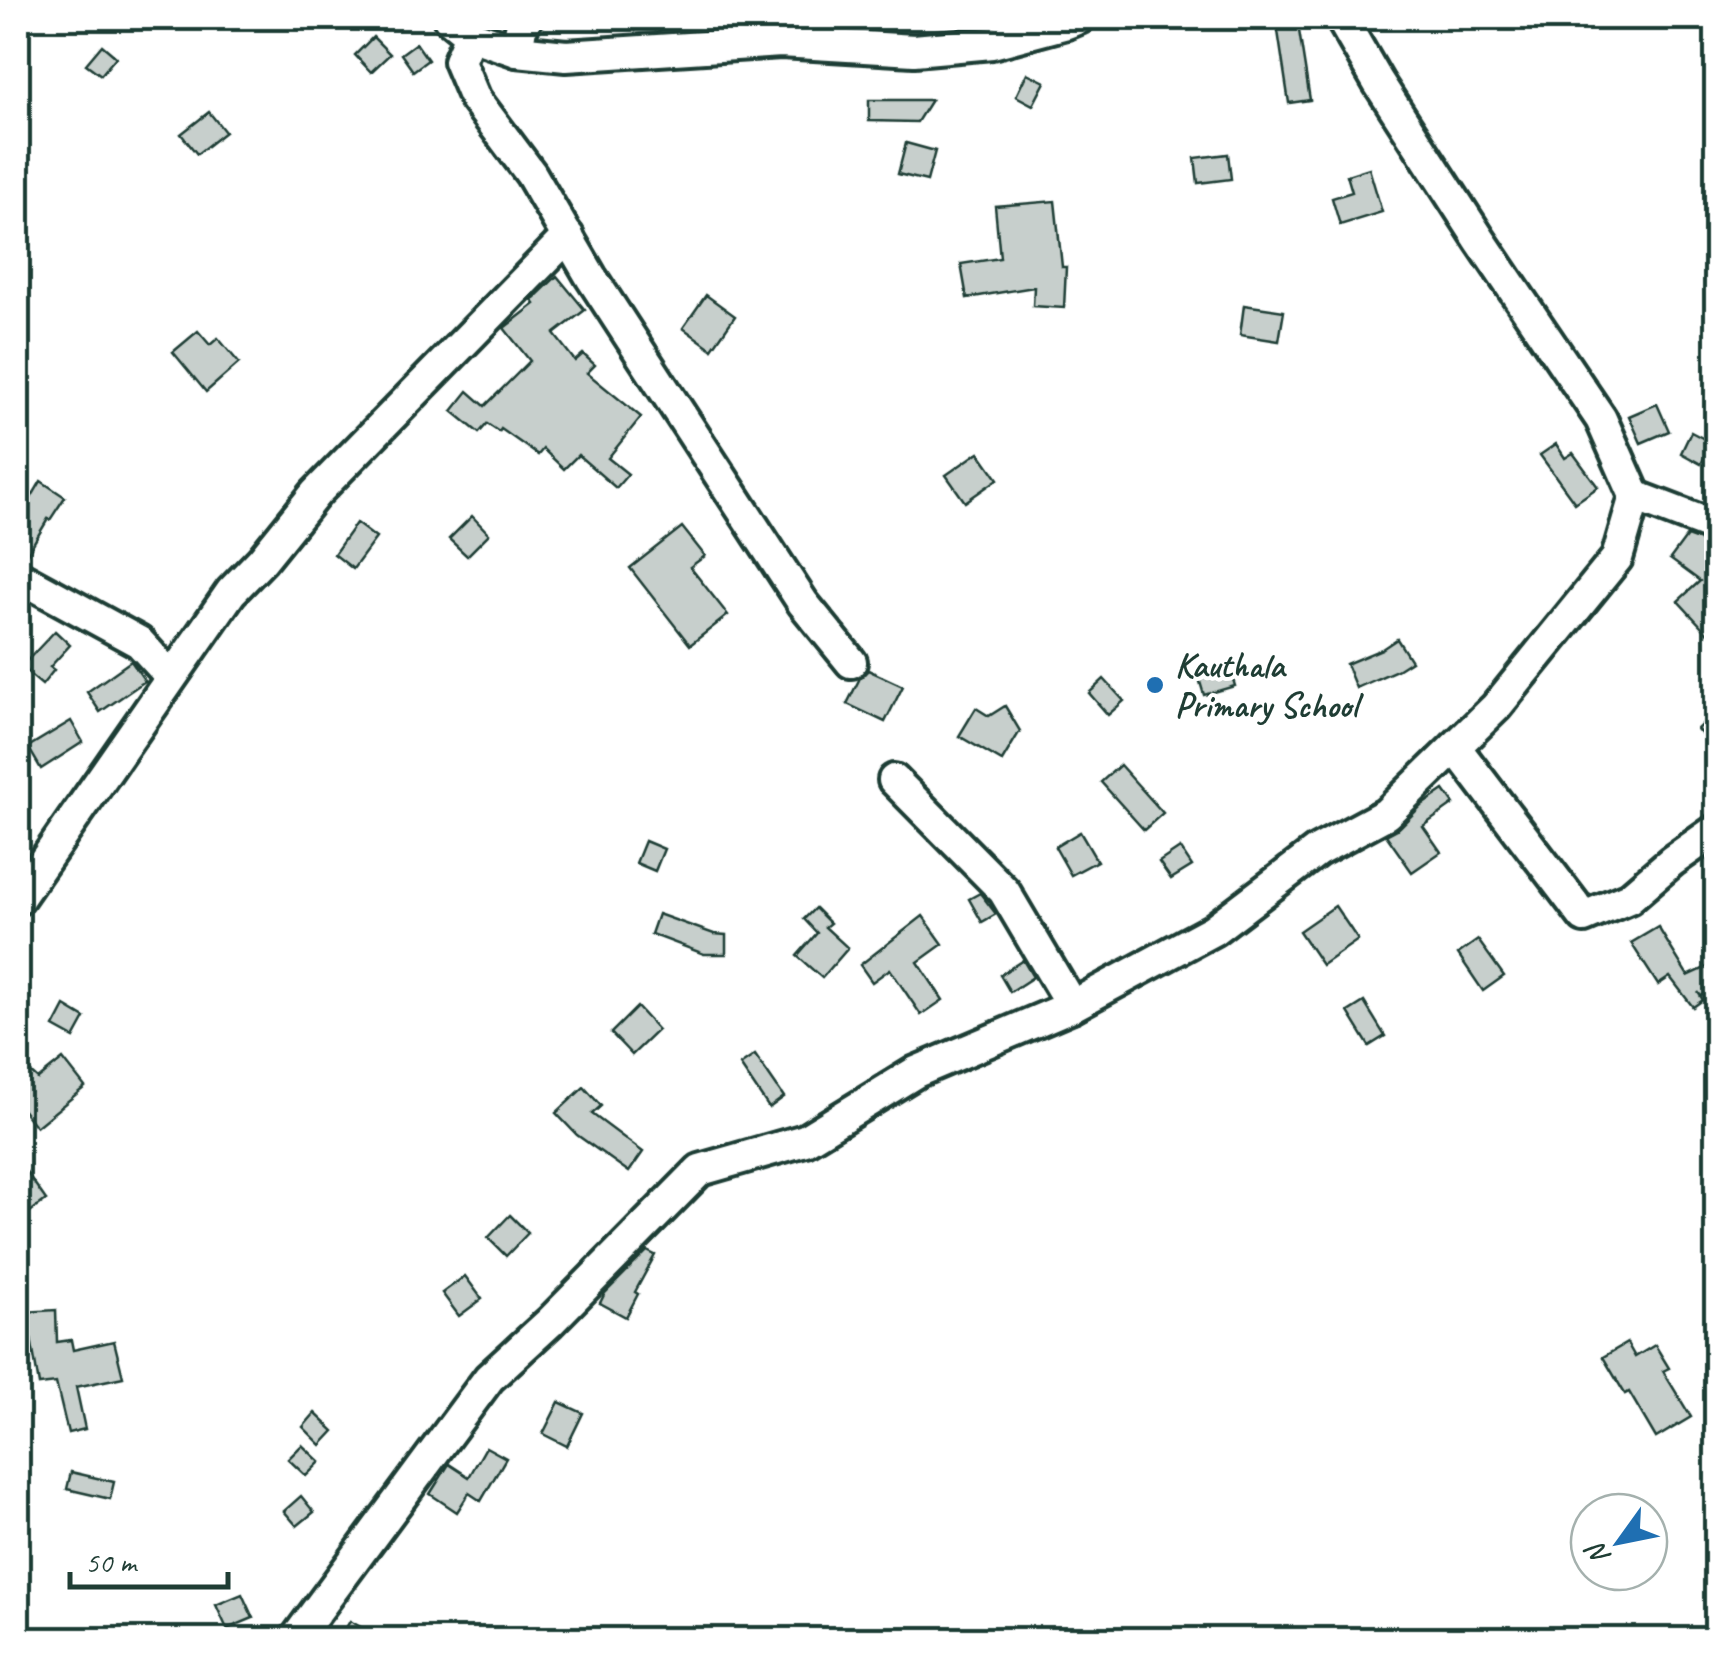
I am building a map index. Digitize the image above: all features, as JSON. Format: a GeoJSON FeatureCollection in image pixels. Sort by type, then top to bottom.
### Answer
{"type":"FeatureCollection","features":[{"type":"Feature","properties":{"kind":"street"},"geometry":{"type":"LineString","coordinates":[[517,51],[527,18]]}},
{"type":"Feature","properties":{"kind":"street"},"geometry":{"type":"LineString","coordinates":[[851,662],[803,603],[591,278],[531,174],[474,99],[459,61],[459,26],[517,51],[566,56],[781,42],[914,50],[992,42],[1079,18]]}},
{"type":"Feature","properties":{"kind":"street"},"geometry":{"type":"LineString","coordinates":[[295,1640],[489,1378],[700,1170],[805,1140],[916,1072],[1072,1006],[1213,930],[1317,851],[1386,814],[1496,707],[1617,558],[1635,496],[1601,420],[1470,224],[1340,18]]}},
{"type":"Feature","properties":{"kind":"street"},"geometry":{"type":"LineString","coordinates":[[18,899],[231,592],[316,493],[568,236]]}},
{"type":"Feature","properties":{"kind":"street"},"geometry":{"type":"LineString","coordinates":[[1635,496],[1716,528]]}},
{"type":"Feature","properties":{"kind":"street"},"geometry":{"type":"LineString","coordinates":[[18,576],[140,642],[172,677]]}},
{"type":"Feature","properties":{"kind":"street"},"geometry":{"type":"LineString","coordinates":[[1455,747],[1584,917],[1629,898],[1716,830]]}},
{"type":"Feature","properties":{"kind":"street"},"geometry":{"type":"LineString","coordinates":[[894,780],[1004,891],[1072,1006]]}},
{"type":"Feature","properties":{"kind":"building"},"geometry":{"type":"Polygon","coordinates":[[[1276,18],[1297,18],[1310,100],[1289,103],[1276,18]]]}},
{"type":"Feature","properties":{"kind":"building"},"geometry":{"type":"Polygon","coordinates":[[[373,37],[390,54],[371,72],[355,55],[373,37]]]}},
{"type":"Feature","properties":{"kind":"building"},"geometry":{"type":"Polygon","coordinates":[[[416,43],[428,60],[413,71],[401,54],[416,43]]]}},
{"type":"Feature","properties":{"kind":"building"},"geometry":{"type":"Polygon","coordinates":[[[102,45],[116,57],[101,75],[86,64],[102,45]]]}},
{"type":"Feature","properties":{"kind":"building"},"geometry":{"type":"Polygon","coordinates":[[[1027,73],[1045,82],[1033,105],[1016,96],[1027,73]]]}},
{"type":"Feature","properties":{"kind":"building"},"geometry":{"type":"Polygon","coordinates":[[[869,100],[931,100],[917,122],[869,121],[869,100]]]}},
{"type":"Feature","properties":{"kind":"building"},"geometry":{"type":"Polygon","coordinates":[[[209,112],[225,132],[197,154],[181,134],[209,112]]]}},
{"type":"Feature","properties":{"kind":"building"},"geometry":{"type":"Polygon","coordinates":[[[906,143],[935,151],[927,181],[898,174],[906,143]]]}},
{"type":"Feature","properties":{"kind":"building"},"geometry":{"type":"Polygon","coordinates":[[[1228,154],[1231,179],[1198,183],[1195,158],[1228,154]]]}},
{"type":"Feature","properties":{"kind":"building"},"geometry":{"type":"Polygon","coordinates":[[[1369,168],[1382,212],[1340,225],[1332,198],[1352,192],[1347,175],[1369,168]]]}},
{"type":"Feature","properties":{"kind":"building"},"geometry":{"type":"Polygon","coordinates":[[[1055,201],[1062,267],[1066,267],[1064,308],[1033,306],[1034,287],[967,298],[961,264],[1000,258],[995,206],[1055,201]]]}},
{"type":"Feature","properties":{"kind":"building"},"geometry":{"type":"Polygon","coordinates":[[[557,276],[585,310],[554,334],[575,361],[583,354],[595,365],[587,373],[641,417],[608,458],[628,474],[616,488],[578,455],[564,469],[543,449],[538,455],[487,424],[479,433],[452,411],[468,391],[485,406],[530,361],[504,328],[535,304],[532,300],[557,276]]]}},
{"type":"Feature","properties":{"kind":"building"},"geometry":{"type":"Polygon","coordinates":[[[706,295],[735,316],[712,349],[683,328],[706,295]]]}},
{"type":"Feature","properties":{"kind":"building"},"geometry":{"type":"Polygon","coordinates":[[[1244,305],[1284,311],[1279,341],[1240,335],[1244,305]]]}},
{"type":"Feature","properties":{"kind":"building"},"geometry":{"type":"Polygon","coordinates":[[[198,331],[210,345],[218,338],[239,363],[206,392],[173,352],[198,331]]]}},
{"type":"Feature","properties":{"kind":"building"},"geometry":{"type":"Polygon","coordinates":[[[1657,404],[1669,431],[1641,443],[1629,416],[1657,404]]]}},
{"type":"Feature","properties":{"kind":"building"},"geometry":{"type":"Polygon","coordinates":[[[1691,432],[1712,443],[1701,464],[1681,453],[1691,432]]]}},
{"type":"Feature","properties":{"kind":"building"},"geometry":{"type":"Polygon","coordinates":[[[1556,444],[1565,458],[1573,453],[1598,487],[1575,503],[1540,455],[1556,444]]]}},
{"type":"Feature","properties":{"kind":"building"},"geometry":{"type":"Polygon","coordinates":[[[979,452],[998,479],[965,502],[946,475],[979,452]]]}},
{"type":"Feature","properties":{"kind":"building"},"geometry":{"type":"Polygon","coordinates":[[[41,481],[65,497],[24,559],[18,557],[18,520],[41,481]]]}},
{"type":"Feature","properties":{"kind":"building"},"geometry":{"type":"Polygon","coordinates":[[[472,516],[489,534],[467,556],[449,539],[472,516]]]}},
{"type":"Feature","properties":{"kind":"building"},"geometry":{"type":"Polygon","coordinates":[[[356,523],[376,538],[353,569],[334,554],[356,523]]]}},
{"type":"Feature","properties":{"kind":"building"},"geometry":{"type":"Polygon","coordinates":[[[682,527],[705,556],[690,567],[728,615],[690,645],[630,568],[682,527]]]}},
{"type":"Feature","properties":{"kind":"building"},"geometry":{"type":"Polygon","coordinates":[[[1687,536],[1716,551],[1716,642],[1678,601],[1700,581],[1670,559],[1687,536]]]}},
{"type":"Feature","properties":{"kind":"building"},"geometry":{"type":"Polygon","coordinates":[[[55,631],[70,645],[50,667],[54,670],[42,685],[23,665],[55,631]]]}},
{"type":"Feature","properties":{"kind":"building"},"geometry":{"type":"Polygon","coordinates":[[[1397,639],[1411,661],[1356,688],[1346,664],[1397,639]]]}},
{"type":"Feature","properties":{"kind":"building"},"geometry":{"type":"Polygon","coordinates":[[[131,661],[145,681],[100,712],[87,692],[131,661]]]}},
{"type":"Feature","properties":{"kind":"building"},"geometry":{"type":"Polygon","coordinates":[[[1229,666],[1235,686],[1204,695],[1198,675],[1229,666]]]}},
{"type":"Feature","properties":{"kind":"building"},"geometry":{"type":"Polygon","coordinates":[[[868,670],[903,686],[885,722],[847,704],[868,670]]]}},
{"type":"Feature","properties":{"kind":"building"},"geometry":{"type":"Polygon","coordinates":[[[1104,679],[1124,701],[1108,715],[1089,693],[1104,679]]]}},
{"type":"Feature","properties":{"kind":"building"},"geometry":{"type":"Polygon","coordinates":[[[1005,706],[1020,731],[1002,761],[959,736],[976,708],[989,716],[1005,706]]]}},
{"type":"Feature","properties":{"kind":"building"},"geometry":{"type":"Polygon","coordinates":[[[1716,711],[1716,751],[1697,729],[1716,711]]]}},
{"type":"Feature","properties":{"kind":"building"},"geometry":{"type":"Polygon","coordinates":[[[71,721],[83,742],[41,769],[28,747],[71,721]]]}},
{"type":"Feature","properties":{"kind":"building"},"geometry":{"type":"Polygon","coordinates":[[[1120,765],[1163,813],[1144,830],[1101,782],[1120,765]]]}},
{"type":"Feature","properties":{"kind":"building"},"geometry":{"type":"Polygon","coordinates":[[[1444,790],[1454,804],[1423,826],[1441,852],[1412,872],[1386,835],[1444,790]]]}},
{"type":"Feature","properties":{"kind":"building"},"geometry":{"type":"Polygon","coordinates":[[[1080,832],[1097,861],[1071,875],[1055,847],[1080,832]]]}},
{"type":"Feature","properties":{"kind":"building"},"geometry":{"type":"Polygon","coordinates":[[[645,841],[664,849],[655,871],[636,863],[645,841]]]}},
{"type":"Feature","properties":{"kind":"building"},"geometry":{"type":"Polygon","coordinates":[[[1180,848],[1192,866],[1171,879],[1159,862],[1180,848]]]}},
{"type":"Feature","properties":{"kind":"building"},"geometry":{"type":"Polygon","coordinates":[[[980,893],[996,914],[982,922],[969,899],[980,893]]]}},
{"type":"Feature","properties":{"kind":"building"},"geometry":{"type":"Polygon","coordinates":[[[1335,906],[1358,940],[1322,965],[1299,931],[1335,906]]]}},
{"type":"Feature","properties":{"kind":"building"},"geometry":{"type":"Polygon","coordinates":[[[815,908],[830,923],[825,927],[848,948],[822,978],[797,956],[817,933],[804,919],[815,908]]]}},
{"type":"Feature","properties":{"kind":"building"},"geometry":{"type":"Polygon","coordinates":[[[658,914],[726,935],[726,954],[704,954],[651,934],[658,914]]]}},
{"type":"Feature","properties":{"kind":"building"},"geometry":{"type":"Polygon","coordinates":[[[923,916],[943,944],[918,962],[943,1000],[921,1015],[890,969],[872,982],[860,965],[923,916]]]}},
{"type":"Feature","properties":{"kind":"building"},"geometry":{"type":"Polygon","coordinates":[[[1658,927],[1688,976],[1716,963],[1716,990],[1701,996],[1698,992],[1703,1000],[1693,1007],[1670,977],[1658,985],[1631,943],[1658,927]]]}},
{"type":"Feature","properties":{"kind":"building"},"geometry":{"type":"Polygon","coordinates":[[[1478,940],[1504,976],[1483,991],[1458,954],[1478,940]]]}},
{"type":"Feature","properties":{"kind":"building"},"geometry":{"type":"Polygon","coordinates":[[[1023,960],[1033,977],[1010,992],[1000,975],[1023,960]]]}},
{"type":"Feature","properties":{"kind":"building"},"geometry":{"type":"Polygon","coordinates":[[[1364,1002],[1385,1036],[1369,1046],[1348,1012],[1364,1002]]]}},
{"type":"Feature","properties":{"kind":"building"},"geometry":{"type":"Polygon","coordinates":[[[65,1006],[85,1018],[74,1038],[54,1027],[65,1006]]]}},
{"type":"Feature","properties":{"kind":"building"},"geometry":{"type":"Polygon","coordinates":[[[637,1007],[658,1030],[632,1055],[611,1033],[637,1007]]]}},
{"type":"Feature","properties":{"kind":"building"},"geometry":{"type":"Polygon","coordinates":[[[755,1055],[784,1097],[769,1108],[740,1065],[755,1055]]]}},
{"type":"Feature","properties":{"kind":"building"},"geometry":{"type":"Polygon","coordinates":[[[63,1059],[85,1087],[36,1127],[18,1104],[18,1061],[38,1079],[63,1059]]]}},
{"type":"Feature","properties":{"kind":"building"},"geometry":{"type":"Polygon","coordinates":[[[584,1087],[601,1106],[592,1114],[643,1152],[629,1172],[577,1135],[556,1113],[584,1087]]]}},
{"type":"Feature","properties":{"kind":"building"},"geometry":{"type":"Polygon","coordinates":[[[18,1160],[46,1200],[18,1221],[18,1160]]]}},
{"type":"Feature","properties":{"kind":"building"},"geometry":{"type":"Polygon","coordinates":[[[510,1215],[528,1233],[506,1256],[488,1238],[510,1215]]]}},
{"type":"Feature","properties":{"kind":"building"},"geometry":{"type":"Polygon","coordinates":[[[647,1251],[655,1255],[626,1317],[600,1303],[605,1293],[647,1251]]]}},
{"type":"Feature","properties":{"kind":"building"},"geometry":{"type":"Polygon","coordinates":[[[465,1276],[482,1299],[459,1316],[442,1293],[465,1276]]]}},
{"type":"Feature","properties":{"kind":"building"},"geometry":{"type":"Polygon","coordinates":[[[56,1310],[57,1342],[71,1340],[73,1350],[114,1341],[123,1377],[76,1387],[85,1429],[68,1433],[56,1383],[39,1385],[31,1338],[26,1338],[24,1312],[56,1310]]]}},
{"type":"Feature","properties":{"kind":"building"},"geometry":{"type":"Polygon","coordinates":[[[1627,1343],[1635,1357],[1655,1345],[1669,1368],[1663,1371],[1691,1417],[1656,1438],[1603,1357],[1627,1343]]]}},
{"type":"Feature","properties":{"kind":"building"},"geometry":{"type":"Polygon","coordinates":[[[559,1402],[583,1413],[567,1446],[543,1434],[559,1402]]]}},
{"type":"Feature","properties":{"kind":"building"},"geometry":{"type":"Polygon","coordinates":[[[315,1413],[334,1431],[321,1445],[303,1427],[315,1413]]]}},
{"type":"Feature","properties":{"kind":"building"},"geometry":{"type":"Polygon","coordinates":[[[302,1445],[320,1462],[306,1476],[288,1459],[302,1445]]]}},
{"type":"Feature","properties":{"kind":"building"},"geometry":{"type":"Polygon","coordinates":[[[486,1447],[506,1458],[481,1501],[469,1493],[457,1512],[430,1494],[449,1464],[469,1477],[486,1447]]]}},
{"type":"Feature","properties":{"kind":"building"},"geometry":{"type":"Polygon","coordinates":[[[71,1472],[114,1482],[110,1499],[67,1489],[71,1472]]]}},
{"type":"Feature","properties":{"kind":"building"},"geometry":{"type":"Polygon","coordinates":[[[301,1496],[314,1512],[297,1526],[284,1511],[301,1496]]]}},
{"type":"Feature","properties":{"kind":"building"},"geometry":{"type":"Polygon","coordinates":[[[242,1594],[253,1618],[227,1629],[216,1605],[242,1594]]]}},
{"type":"Feature","properties":{"kind":"building"},"geometry":{"type":"Polygon","coordinates":[[[350,1621],[384,1640],[339,1640],[350,1621]]]}},
{"type":"Feature","properties":{"kind":"place","name":"Kauthala Primary School"},"geometry":{"type":"Point","coordinates":[1155,685]}}]}
